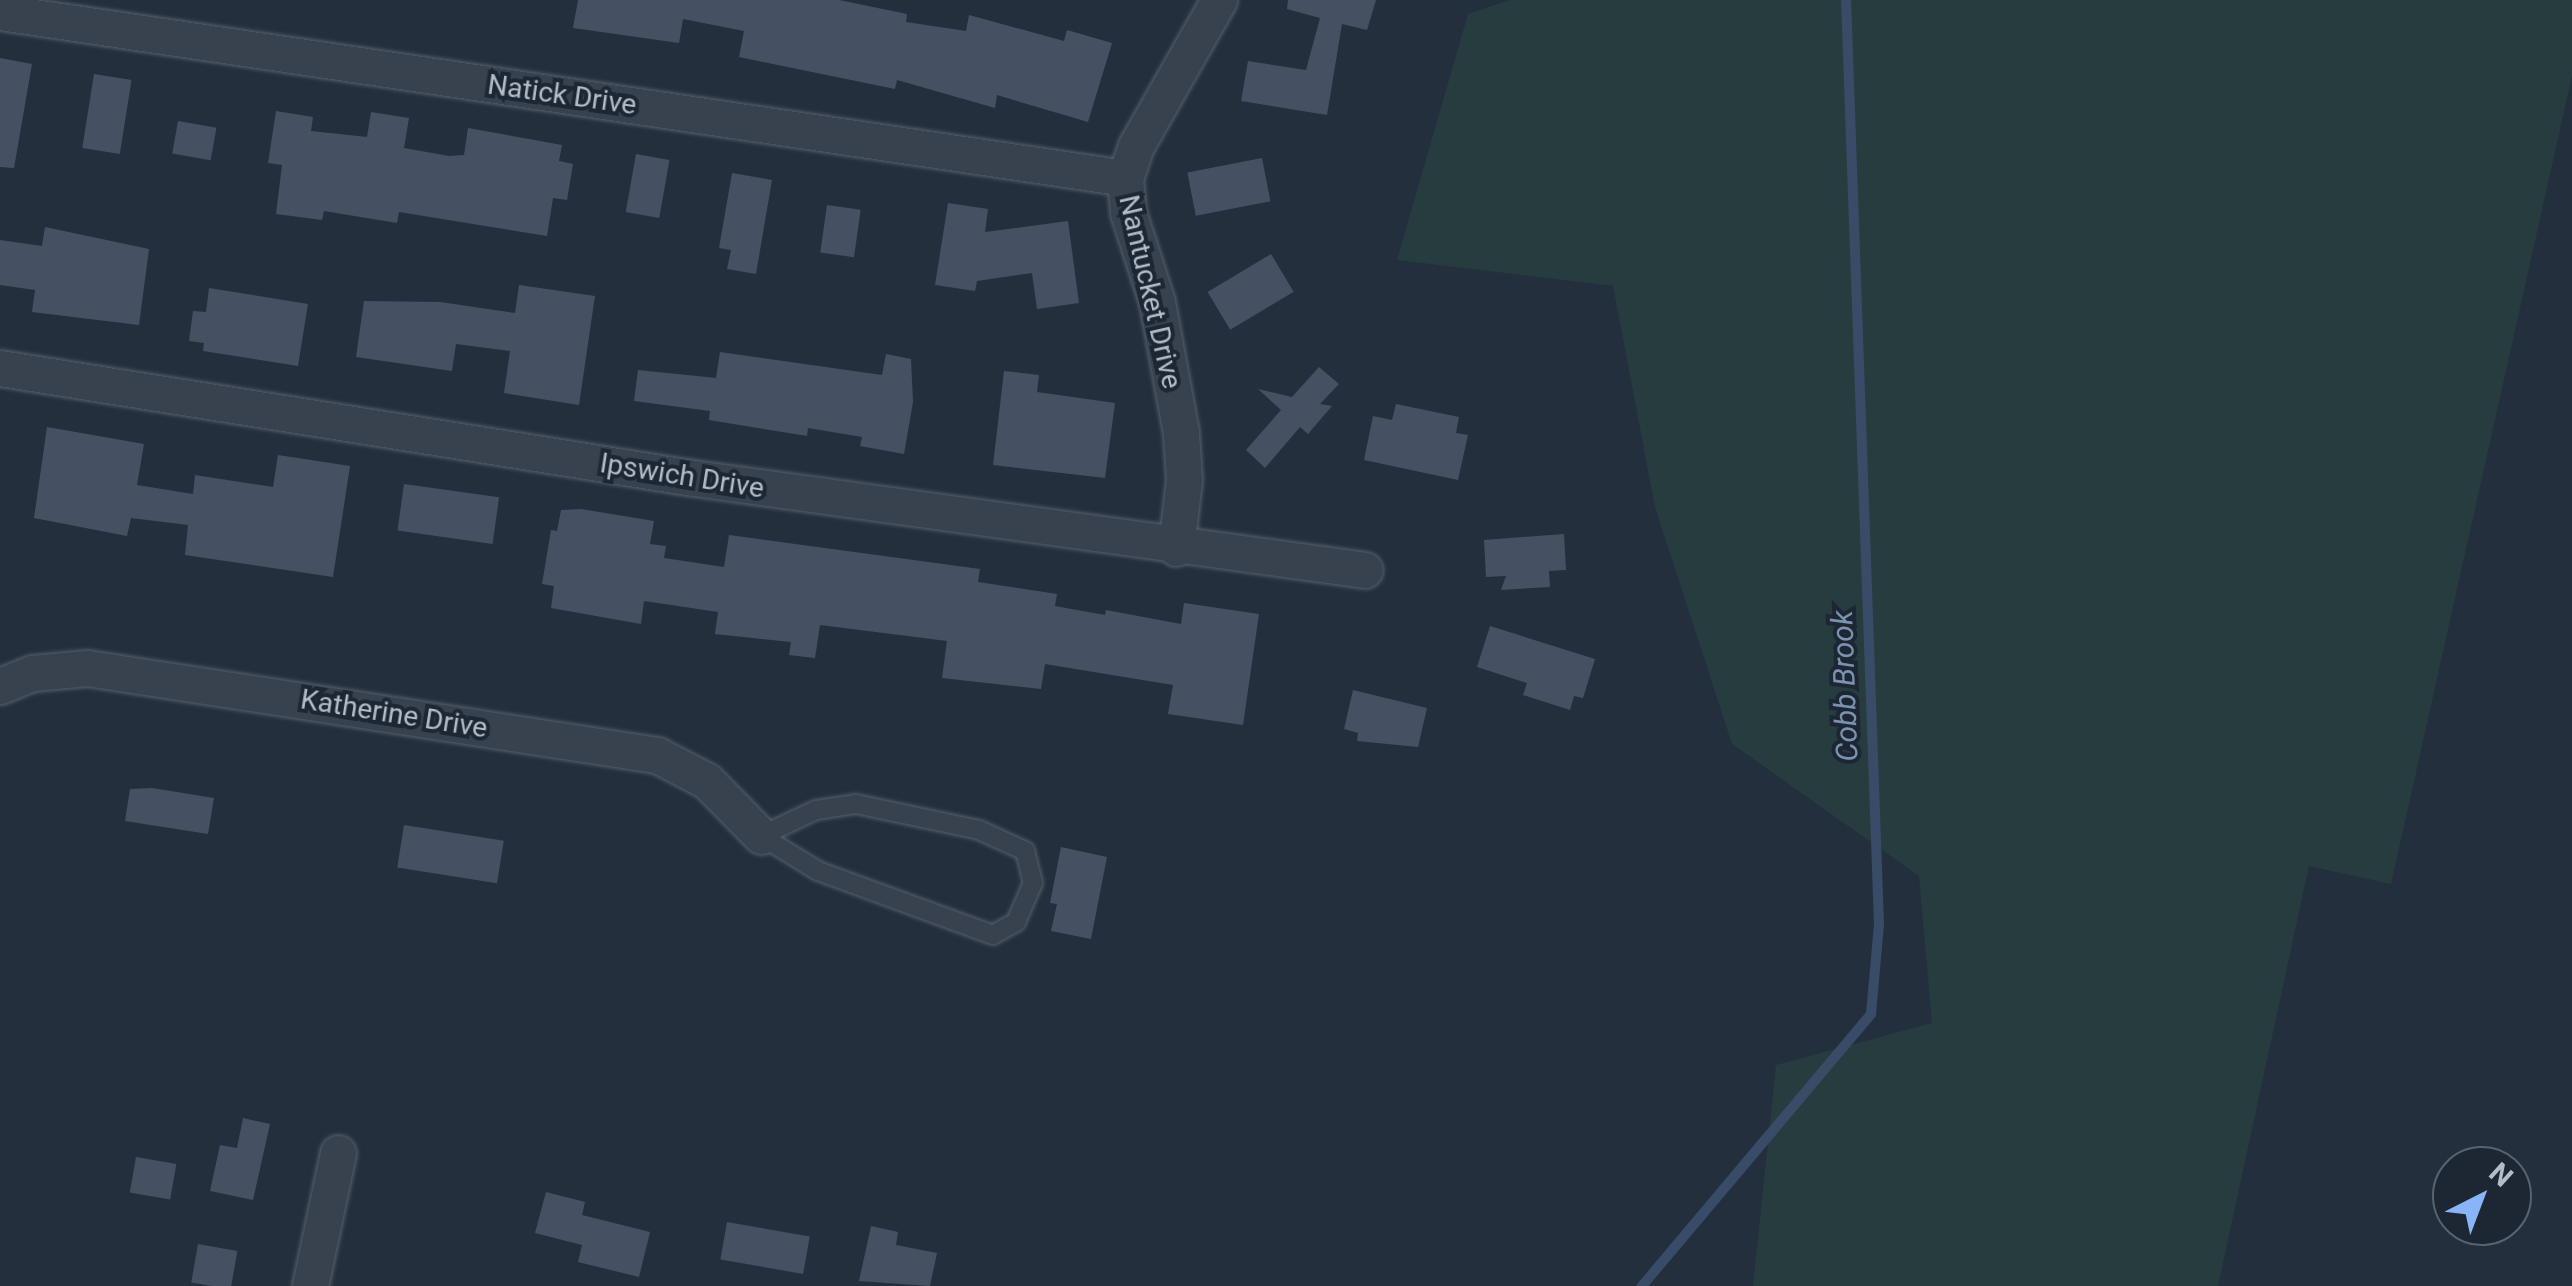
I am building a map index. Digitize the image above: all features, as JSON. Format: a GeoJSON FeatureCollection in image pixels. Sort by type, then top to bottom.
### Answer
{"type":"FeatureCollection","features":[{"type":"Feature","properties":{"kind":"street","name":"Nantucket Drive"},"geometry":{"type":"LineString","coordinates":[[1176,548],[1182,432],[1158,302],[1128,212],[1125,178],[1136,146],[1219,0]]}},
{"type":"Feature","properties":{"kind":"street","name":"Natick Drive"},"geometry":{"type":"LineString","coordinates":[[0,12],[1125,178]]}},
{"type":"Feature","properties":{"kind":"street","name":"Ipswich Drive"},"geometry":{"type":"LineString","coordinates":[[0,368],[1176,548],[1365,570]]}},
{"type":"Feature","properties":{"kind":"street","name":"Katherine Drive"},"geometry":{"type":"LineString","coordinates":[[0,686],[33,673],[87,668],[657,755],[707,780],[761,836]]}},
{"type":"Feature","properties":{"kind":"street"},"geometry":{"type":"LineString","coordinates":[[310,1286],[338,1153]]}},
{"type":"Feature","properties":{"kind":"lane"},"geometry":{"type":"LineString","coordinates":[[856,804],[980,830],[1025,851],[1032,883],[1016,922],[993,935],[818,871],[761,836],[816,810],[856,804]]}},
{"type":"Feature","properties":{"kind":"green space"},"geometry":{"type":"Polygon","coordinates":[[[1510,0],[2572,0],[2572,76],[2391,884],[2309,866],[2218,1286],[1753,1286],[1776,1065],[1932,1023],[1919,876],[1732,744],[1655,507],[1613,286],[1397,260],[1468,14],[1510,0]]]}},
{"type":"Feature","properties":{"kind":"building"},"geometry":{"type":"Polygon","coordinates":[[[578,0],[839,0],[907,14],[906,22],[966,31],[969,15],[1064,41],[1067,30],[1112,43],[1088,122],[997,95],[995,108],[897,80],[895,89],[739,57],[744,31],[683,19],[679,43],[573,28],[578,0]]]}},
{"type":"Feature","properties":{"kind":"building"},"geometry":{"type":"Polygon","coordinates":[[[1288,0],[1376,0],[1367,30],[1342,24],[1327,115],[1241,101],[1248,61],[1306,70],[1320,18],[1287,9],[1288,0]]]}},
{"type":"Feature","properties":{"kind":"building"},"geometry":{"type":"Polygon","coordinates":[[[0,58],[32,64],[14,168],[0,167],[0,58]]]}},
{"type":"Feature","properties":{"kind":"building"},"geometry":{"type":"Polygon","coordinates":[[[94,74],[132,80],[120,154],[82,148],[94,74]]]}},
{"type":"Feature","properties":{"kind":"building"},"geometry":{"type":"Polygon","coordinates":[[[276,111],[313,117],[311,131],[367,137],[371,112],[409,118],[404,148],[449,156],[464,155],[468,128],[562,145],[559,161],[573,164],[567,200],[553,198],[547,236],[399,212],[397,223],[324,211],[322,220],[276,214],[282,165],[268,163],[276,111]]]}},
{"type":"Feature","properties":{"kind":"building"},"geometry":{"type":"Polygon","coordinates":[[[178,121],[216,128],[211,160],[172,153],[178,121]]]}},
{"type":"Feature","properties":{"kind":"building"},"geometry":{"type":"Polygon","coordinates":[[[636,154],[669,160],[659,218],[626,212],[636,154]]]}},
{"type":"Feature","properties":{"kind":"building"},"geometry":{"type":"Polygon","coordinates":[[[1262,158],[1270,201],[1196,216],[1187,173],[1262,158]]]}},
{"type":"Feature","properties":{"kind":"building"},"geometry":{"type":"Polygon","coordinates":[[[732,173],[772,180],[756,274],[727,269],[731,250],[719,248],[732,173]]]}},
{"type":"Feature","properties":{"kind":"building"},"geometry":{"type":"Polygon","coordinates":[[[948,203],[988,209],[985,232],[1068,221],[1079,303],[1037,309],[1032,273],[977,281],[975,291],[935,285],[948,203]]]}},
{"type":"Feature","properties":{"kind":"building"},"geometry":{"type":"Polygon","coordinates":[[[827,205],[861,210],[854,257],[820,253],[827,205]]]}},
{"type":"Feature","properties":{"kind":"building"},"geometry":{"type":"Polygon","coordinates":[[[45,227],[149,249],[139,325],[32,312],[35,290],[0,285],[0,240],[42,246],[45,227]]]}},
{"type":"Feature","properties":{"kind":"building"},"geometry":{"type":"Polygon","coordinates":[[[1271,254],[1294,292],[1230,330],[1208,292],[1271,254]]]}},
{"type":"Feature","properties":{"kind":"building"},"geometry":{"type":"Polygon","coordinates":[[[519,285],[595,296],[579,405],[504,393],[510,351],[456,344],[452,371],[356,357],[364,301],[440,302],[515,313],[519,285]]]}},
{"type":"Feature","properties":{"kind":"building"},"geometry":{"type":"Polygon","coordinates":[[[209,288],[308,304],[298,366],[203,351],[204,343],[189,341],[193,311],[206,312],[209,288]]]}},
{"type":"Feature","properties":{"kind":"building"},"geometry":{"type":"Polygon","coordinates":[[[720,352],[882,375],[886,354],[911,359],[913,402],[904,454],[860,446],[862,437],[808,428],[807,436],[709,420],[710,411],[634,401],[638,370],[716,378],[720,352]]]}},
{"type":"Feature","properties":{"kind":"building"},"geometry":{"type":"Polygon","coordinates":[[[1319,367],[1339,384],[1320,404],[1332,406],[1308,434],[1300,427],[1265,468],[1246,450],[1281,410],[1258,389],[1292,397],[1319,367]]]}},
{"type":"Feature","properties":{"kind":"building"},"geometry":{"type":"Polygon","coordinates":[[[1004,371],[1039,375],[1037,392],[1115,403],[1105,478],[993,465],[1004,371]]]}},
{"type":"Feature","properties":{"kind":"building"},"geometry":{"type":"Polygon","coordinates":[[[1396,404],[1459,417],[1456,433],[1468,435],[1458,480],[1364,460],[1373,416],[1392,420],[1396,404]]]}},
{"type":"Feature","properties":{"kind":"building"},"geometry":{"type":"Polygon","coordinates":[[[47,427],[144,444],[137,485],[193,494],[195,475],[273,487],[278,455],[350,466],[333,577],[185,555],[188,525],[131,518],[127,536],[34,518],[47,427]]]}},
{"type":"Feature","properties":{"kind":"building"},"geometry":{"type":"Polygon","coordinates":[[[404,484],[499,497],[493,544],[397,531],[404,484]]]}},
{"type":"Feature","properties":{"kind":"building"},"geometry":{"type":"Polygon","coordinates":[[[581,509],[654,521],[650,544],[666,546],[664,558],[724,567],[729,535],[980,569],[978,582],[1057,594],[1055,606],[1105,615],[1106,610],[1181,624],[1184,603],[1259,614],[1243,725],[1168,714],[1173,685],[1045,664],[1041,689],[942,678],[947,641],[820,625],[815,658],[789,655],[791,642],[715,634],[718,612],[644,601],[641,624],[551,608],[554,586],[542,584],[551,530],[557,531],[561,510],[581,509]]]}},
{"type":"Feature","properties":{"kind":"building"},"geometry":{"type":"Polygon","coordinates":[[[1564,534],[1566,570],[1549,571],[1550,587],[1501,590],[1506,576],[1486,577],[1484,540],[1564,534]]]}},
{"type":"Feature","properties":{"kind":"building"},"geometry":{"type":"Polygon","coordinates":[[[1490,626],[1595,659],[1583,698],[1574,696],[1570,710],[1523,695],[1527,683],[1477,667],[1490,626]]]}},
{"type":"Feature","properties":{"kind":"building"},"geometry":{"type":"Polygon","coordinates":[[[1353,690],[1427,708],[1418,747],[1357,741],[1358,733],[1344,729],[1353,690]]]}},
{"type":"Feature","properties":{"kind":"building"},"geometry":{"type":"Polygon","coordinates":[[[152,788],[214,798],[208,834],[125,821],[130,789],[152,788]]]}},
{"type":"Feature","properties":{"kind":"building"},"geometry":{"type":"Polygon","coordinates":[[[404,825],[504,841],[497,883],[397,867],[404,825]]]}},
{"type":"Feature","properties":{"kind":"building"},"geometry":{"type":"Polygon","coordinates":[[[1061,847],[1107,857],[1091,939],[1051,931],[1057,904],[1050,903],[1061,847]]]}},
{"type":"Feature","properties":{"kind":"building"},"geometry":{"type":"Polygon","coordinates":[[[243,1118],[270,1124],[253,1200],[210,1191],[220,1145],[237,1148],[243,1118]]]}},
{"type":"Feature","properties":{"kind":"building"},"geometry":{"type":"Polygon","coordinates":[[[136,1157],[176,1164],[170,1200],[130,1192],[136,1157]]]}},
{"type":"Feature","properties":{"kind":"building"},"geometry":{"type":"Polygon","coordinates":[[[546,1192],[585,1202],[582,1215],[650,1232],[639,1277],[578,1262],[582,1245],[535,1233],[546,1192]]]}},
{"type":"Feature","properties":{"kind":"building"},"geometry":{"type":"Polygon","coordinates":[[[727,1222],[810,1237],[803,1274],[720,1259],[727,1222]]]}},
{"type":"Feature","properties":{"kind":"building"},"geometry":{"type":"Polygon","coordinates":[[[871,1226],[898,1232],[896,1245],[937,1253],[930,1286],[859,1281],[871,1226]]]}},
{"type":"Feature","properties":{"kind":"building"},"geometry":{"type":"Polygon","coordinates":[[[198,1244],[237,1251],[231,1286],[191,1282],[198,1244]]]}},
{"type":"Feature","properties":{"kind":"waterway","name":"Cobb Brook"},"geometry":{"type":"LineString","coordinates":[[1642,1286],[1871,1014],[1879,925],[1846,0]]}}]}
